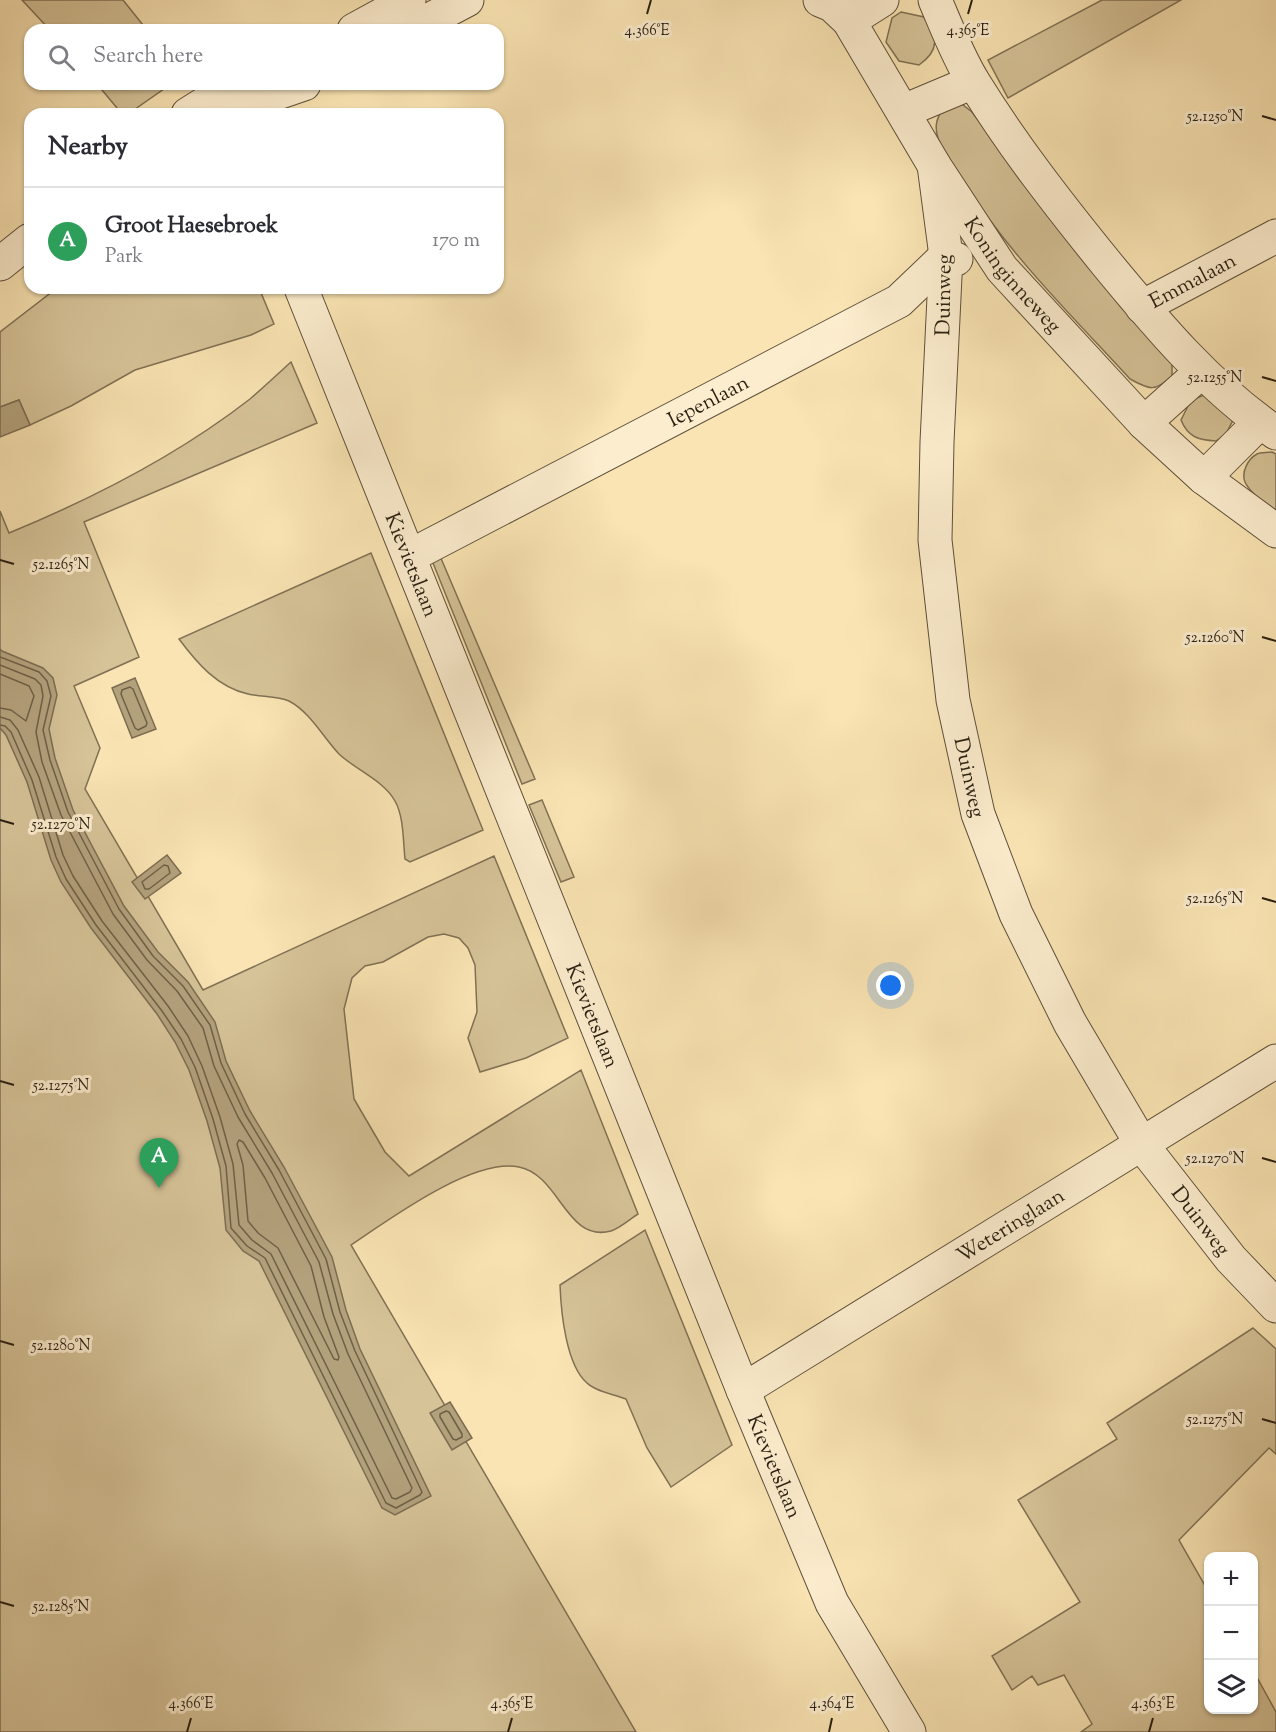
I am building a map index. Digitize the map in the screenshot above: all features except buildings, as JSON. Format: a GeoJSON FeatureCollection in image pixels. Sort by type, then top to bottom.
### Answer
{"type":"FeatureCollection","features":[{"type":"Feature","properties":{"kind":"street"},"geometry":{"type":"LineString","coordinates":[[365,24],[409,0]]}},
{"type":"Feature","properties":{"kind":"street"},"geometry":{"type":"LineString","coordinates":[[421,24],[467,0]]}},
{"type":"Feature","properties":{"kind":"street","name":"Koninginneweg"},"geometry":{"type":"LineString","coordinates":[[820,0],[832,5],[849,21],[934,165],[1002,269],[1144,423],[1204,478],[1276,531]]}},
{"type":"Feature","properties":{"kind":"street"},"geometry":{"type":"LineString","coordinates":[[849,21],[882,0]]}},
{"type":"Feature","properties":{"kind":"street"},"geometry":{"type":"LineString","coordinates":[[935,0],[973,82],[1056,202],[1142,307],[1201,372],[1268,428],[1204,478]]}},
{"type":"Feature","properties":{"kind":"street"},"geometry":{"type":"LineString","coordinates":[[903,111],[973,82]]}},
{"type":"Feature","properties":{"kind":"street"},"geometry":{"type":"LineString","coordinates":[[210,108],[231,102],[263,98],[286,90]]}},
{"type":"Feature","properties":{"kind":"street","name":"Duinweg"},"geometry":{"type":"LineString","coordinates":[[934,165],[946,256],[935,540],[953,700],[978,814],[1016,914],[1070,1023],[1142,1145],[1231,1259],[1276,1306]]}},
{"type":"Feature","properties":{"kind":"street","name":"Emmalaan"},"geometry":{"type":"LineString","coordinates":[[1142,307],[1276,236]]}},
{"type":"Feature","properties":{"kind":"street"},"geometry":{"type":"LineString","coordinates":[[0,264],[24,245]]}},
{"type":"Feature","properties":{"kind":"street"},"geometry":{"type":"LineString","coordinates":[[946,256],[1002,269]]}},
{"type":"Feature","properties":{"kind":"street","name":"Iepenlaan"},"geometry":{"type":"LineString","coordinates":[[410,556],[899,301],[946,256]]}},
{"type":"Feature","properties":{"kind":"street","name":"Kievietslaan"},"geometry":{"type":"LineString","coordinates":[[303,294],[743,1390],[832,1603],[909,1732]]}},
{"type":"Feature","properties":{"kind":"street"},"geometry":{"type":"LineString","coordinates":[[1144,423],[1201,372]]}},
{"type":"Feature","properties":{"kind":"street","name":"Weteringlaan"},"geometry":{"type":"LineString","coordinates":[[743,1390],[1276,1061]]}},
{"type":"Feature","properties":{"kind":"shaded area"},"geometry":{"type":"Polygon","coordinates":[[[22,0],[123,0],[142,24],[44,24],[22,0]]]}},
{"type":"Feature","properties":{"kind":"shaded area"},"geometry":{"type":"Polygon","coordinates":[[[1102,0],[1181,0],[1008,98],[988,60],[1102,0]]]}},
{"type":"Feature","properties":{"kind":"shaded area"},"geometry":{"type":"Polygon","coordinates":[[[901,12],[924,17],[932,31],[934,48],[919,65],[899,61],[886,42],[892,18],[901,12]]]}},
{"type":"Feature","properties":{"kind":"shaded area"},"geometry":{"type":"Polygon","coordinates":[[[102,90],[162,90],[137,108],[117,108],[102,90]]]}},
{"type":"Feature","properties":{"kind":"shaded area"},"geometry":{"type":"Polygon","coordinates":[[[956,104],[963,105],[972,112],[1120,306],[1172,362],[1172,376],[1161,385],[1152,388],[1130,379],[1023,262],[984,212],[947,157],[938,138],[936,126],[943,108],[956,104]]]}},
{"type":"Feature","properties":{"kind":"shaded area"},"geometry":{"type":"Polygon","coordinates":[[[49,294],[262,294],[274,324],[251,335],[135,370],[71,406],[30,425],[19,400],[0,407],[0,332],[49,294]]]}},
{"type":"Feature","properties":{"kind":"shaded area"},"geometry":{"type":"Polygon","coordinates":[[[291,362],[317,423],[84,522],[139,657],[74,686],[100,748],[85,789],[203,990],[494,856],[568,1038],[526,1058],[480,1072],[468,1038],[477,1012],[475,965],[468,948],[459,938],[444,934],[428,937],[383,962],[365,966],[352,978],[344,1009],[354,1099],[385,1152],[409,1176],[581,1070],[638,1214],[614,1230],[596,1232],[583,1227],[573,1218],[544,1182],[533,1173],[519,1167],[500,1167],[478,1172],[432,1193],[351,1245],[636,1732],[0,1732],[0,511],[9,533],[104,490],[194,439],[250,399],[291,362]]]}},
{"type":"Feature","properties":{"kind":"shaded area"},"geometry":{"type":"Polygon","coordinates":[[[1207,394],[1234,418],[1226,434],[1216,441],[1204,440],[1190,434],[1181,420],[1191,400],[1207,394]]]}},
{"type":"Feature","properties":{"kind":"shaded area"},"geometry":{"type":"Polygon","coordinates":[[[1259,453],[1276,454],[1276,513],[1259,499],[1244,478],[1246,466],[1254,456],[1259,453]]]}},
{"type":"Feature","properties":{"kind":"shaded area"},"geometry":{"type":"Polygon","coordinates":[[[371,553],[483,830],[410,862],[405,859],[402,822],[398,807],[384,787],[339,754],[310,718],[297,706],[284,699],[248,694],[227,686],[209,673],[179,639],[371,553]]]}},
{"type":"Feature","properties":{"kind":"shaded area"},"geometry":{"type":"Polygon","coordinates":[[[440,556],[535,779],[522,784],[433,563],[440,556]]]}},
{"type":"Feature","properties":{"kind":"shaded area"},"geometry":{"type":"Polygon","coordinates":[[[542,800],[574,877],[561,882],[529,805],[542,800]]]}},
{"type":"Feature","properties":{"kind":"shaded area"},"geometry":{"type":"Polygon","coordinates":[[[645,1230],[732,1445],[671,1487],[647,1448],[626,1399],[595,1389],[580,1375],[569,1351],[562,1309],[560,1285],[645,1230]]]}},
{"type":"Feature","properties":{"kind":"shaded area"},"geometry":{"type":"Polygon","coordinates":[[[1253,1328],[1276,1349],[1276,1454],[1269,1448],[1179,1540],[1204,1584],[1204,1714],[1258,1714],[1258,1679],[1276,1712],[1276,1732],[1081,1732],[1092,1724],[1064,1675],[1038,1685],[1032,1676],[1012,1690],[992,1656],[1080,1602],[1018,1500],[1117,1439],[1107,1423],[1253,1328]]]}},
{"type":"Feature","properties":{"kind":"water"},"geometry":{"type":"Polygon","coordinates":[[[19,400],[30,425],[0,437],[0,407],[19,400]]]}},
{"type":"Feature","properties":{"kind":"water"},"geometry":{"type":"Polygon","coordinates":[[[0,649],[43,668],[53,678],[57,695],[49,729],[55,758],[73,810],[124,906],[158,952],[188,982],[215,1022],[226,1061],[250,1111],[284,1167],[332,1257],[346,1310],[360,1349],[431,1496],[395,1515],[382,1508],[259,1261],[243,1251],[226,1230],[220,1168],[189,1070],[175,1042],[157,1014],[91,928],[61,882],[51,860],[27,782],[6,735],[0,728],[0,649]]]}},
{"type":"Feature","properties":{"kind":"water"},"geometry":{"type":"Polygon","coordinates":[[[135,678],[156,729],[132,738],[112,688],[135,678]]]}},
{"type":"Feature","properties":{"kind":"water"},"geometry":{"type":"Polygon","coordinates":[[[167,855],[181,873],[145,899],[132,882],[167,855]]]}},
{"type":"Feature","properties":{"kind":"water"},"geometry":{"type":"Polygon","coordinates":[[[450,1402],[472,1438],[452,1450],[430,1413],[450,1402]]]}},
{"type":"Feature","properties":{"kind":"place","name":"Groot Haesebroek"},"geometry":{"type":"Point","coordinates":[159,1188]}}]}
